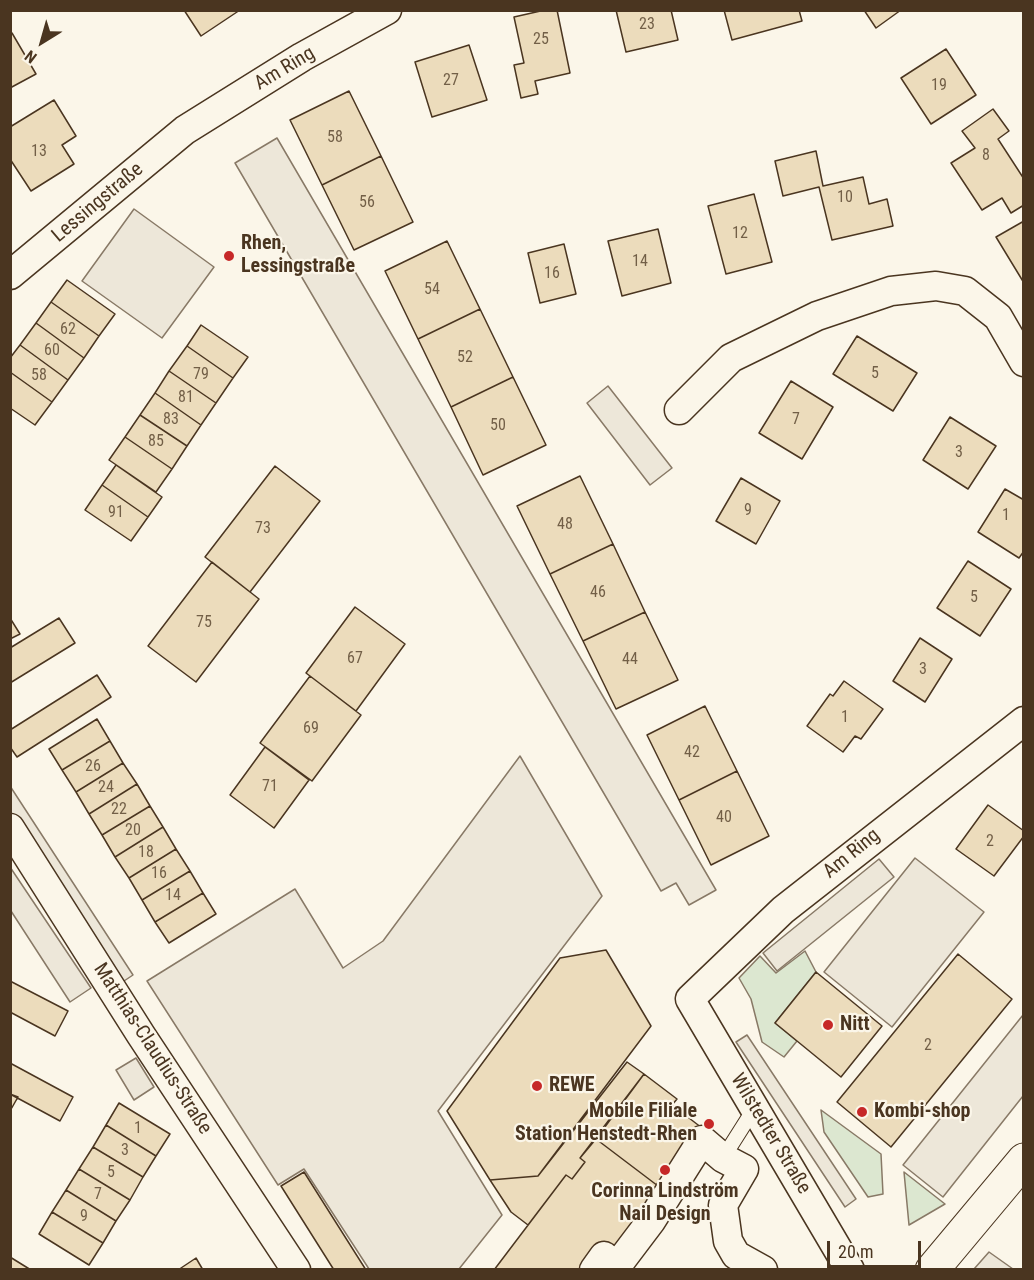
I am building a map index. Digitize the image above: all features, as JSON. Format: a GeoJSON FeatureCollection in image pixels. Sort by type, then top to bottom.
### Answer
{"type":"FeatureCollection","features":[{"type":"Feature","properties":{"kind":"street","name":"Am Ring"},"geometry":{"type":"LineString","coordinates":[[185,130],[302,57],[387,10]]}},
{"type":"Feature","properties":{"kind":"street","name":"Lessingstraße"},"geometry":{"type":"LineString","coordinates":[[10,275],[185,130]]}},
{"type":"Feature","properties":{"kind":"street"},"geometry":{"type":"LineString","coordinates":[[679,411],[731,358],[817,316],[891,291],[936,286],[964,291],[998,317],[1023,362]]}},
{"type":"Feature","properties":{"kind":"street","name":"Am Ring"},"geometry":{"type":"LineString","coordinates":[[690,999],[783,910],[1023,721]]}},
{"type":"Feature","properties":{"kind":"street","name":"Matthias-Claudius-Straße"},"geometry":{"type":"LineString","coordinates":[[10,828],[141,1035],[296,1269]]}},
{"type":"Feature","properties":{"kind":"street","name":"Wilstedter Straße"},"geometry":{"type":"LineString","coordinates":[[690,999],[850,1269]]}},
{"type":"Feature","properties":{"kind":"street"},"geometry":{"type":"LineString","coordinates":[[594,1269],[604,1256],[617,1266],[651,1221],[702,1140],[723,1158],[744,1169],[723,1205],[728,1241],[736,1255],[763,1269]]}},
{"type":"Feature","properties":{"kind":"street"},"geometry":{"type":"LineString","coordinates":[[932,1269],[1023,1160]]}},
{"type":"Feature","properties":{"kind":"lane"},"geometry":{"type":"LineString","coordinates":[[723,1158],[754,1109]]}},
{"type":"Feature","properties":{"kind":"green space"},"geometry":{"type":"Polygon","coordinates":[[[805,951],[816,972],[775,1023],[797,1041],[784,1057],[762,1042],[751,999],[739,978],[760,956],[776,973],[805,951]]]}},
{"type":"Feature","properties":{"kind":"green space"},"geometry":{"type":"Polygon","coordinates":[[[821,1110],[881,1154],[883,1194],[868,1197],[824,1132],[821,1110]]]}},
{"type":"Feature","properties":{"kind":"green space"},"geometry":{"type":"Polygon","coordinates":[[[904,1172],[945,1204],[909,1225],[904,1172]]]}},
{"type":"Feature","properties":{"kind":"shaded area"},"geometry":{"type":"Polygon","coordinates":[[[277,138],[716,890],[689,905],[676,883],[661,891],[235,163],[277,138]]]}},
{"type":"Feature","properties":{"kind":"shaded area"},"geometry":{"type":"Polygon","coordinates":[[[134,209],[214,267],[162,338],[82,281],[134,209]]]}},
{"type":"Feature","properties":{"kind":"shaded area"},"geometry":{"type":"Polygon","coordinates":[[[608,386],[672,468],[650,485],[587,403],[608,386]]]}},
{"type":"Feature","properties":{"kind":"shaded area"},"geometry":{"type":"Polygon","coordinates":[[[520,756],[602,896],[438,1111],[502,1215],[459,1269],[369,1269],[304,1169],[278,1185],[147,981],[295,889],[343,968],[383,941],[520,756]]]}},
{"type":"Feature","properties":{"kind":"shaded area"},"geometry":{"type":"Polygon","coordinates":[[[10,786],[133,975],[121,983],[11,813],[10,786]]]}},
{"type":"Feature","properties":{"kind":"shaded area"},"geometry":{"type":"Polygon","coordinates":[[[915,858],[984,912],[892,1027],[824,972],[915,858]]]}},
{"type":"Feature","properties":{"kind":"shaded area"},"geometry":{"type":"Polygon","coordinates":[[[879,859],[894,877],[777,971],[763,953],[879,859]]]}},
{"type":"Feature","properties":{"kind":"shaded area"},"geometry":{"type":"Polygon","coordinates":[[[10,867],[91,988],[70,1002],[11,911],[10,867]]]}},
{"type":"Feature","properties":{"kind":"shaded area"},"geometry":{"type":"Polygon","coordinates":[[[1023,1015],[1023,1096],[943,1197],[903,1165],[1023,1015]]]}},
{"type":"Feature","properties":{"kind":"shaded area"},"geometry":{"type":"Polygon","coordinates":[[[747,1035],[856,1199],[845,1207],[736,1042],[747,1035]]]}},
{"type":"Feature","properties":{"kind":"shaded area"},"geometry":{"type":"Polygon","coordinates":[[[136,1058],[154,1087],[134,1100],[116,1070],[136,1058]]]}},
{"type":"Feature","properties":{"kind":"shaded area"},"geometry":{"type":"Polygon","coordinates":[[[989,1252],[1013,1269],[974,1269],[989,1252]]]}},
{"type":"Feature","properties":{"kind":"building"},"geometry":{"type":"Polygon","coordinates":[[[184,10],[240,10],[201,36],[184,10]]]}},
{"type":"Feature","properties":{"kind":"building"},"geometry":{"type":"Polygon","coordinates":[[[545,10],[557,10],[570,73],[535,81],[538,94],[521,98],[514,65],[524,63],[514,17],[545,10]]]}},
{"type":"Feature","properties":{"kind":"building"},"geometry":{"type":"Polygon","coordinates":[[[616,10],[671,10],[678,40],[626,52],[616,10]]]}},
{"type":"Feature","properties":{"kind":"building"},"geometry":{"type":"Polygon","coordinates":[[[724,10],[799,10],[802,21],[732,40],[724,10]]]}},
{"type":"Feature","properties":{"kind":"building"},"geometry":{"type":"Polygon","coordinates":[[[864,10],[901,10],[876,28],[864,10]]]}},
{"type":"Feature","properties":{"kind":"building"},"geometry":{"type":"Polygon","coordinates":[[[12,33],[36,74],[10,88],[10,34],[12,33]]]}},
{"type":"Feature","properties":{"kind":"building"},"geometry":{"type":"Polygon","coordinates":[[[469,45],[487,100],[432,117],[415,62],[469,45]]]}},
{"type":"Feature","properties":{"kind":"building"},"geometry":{"type":"Polygon","coordinates":[[[946,49],[976,95],[931,124],[901,78],[946,49]]]}},
{"type":"Feature","properties":{"kind":"building"},"geometry":{"type":"Polygon","coordinates":[[[349,91],[381,156],[322,185],[290,120],[349,91]]]}},
{"type":"Feature","properties":{"kind":"building"},"geometry":{"type":"Polygon","coordinates":[[[54,100],[76,136],[62,145],[74,164],[31,191],[10,159],[10,127],[54,100]]]}},
{"type":"Feature","properties":{"kind":"building"},"geometry":{"type":"Polygon","coordinates":[[[993,109],[1009,131],[998,139],[1024,179],[1024,205],[1011,213],[1002,198],[982,210],[951,163],[975,148],[962,131],[993,109]]]}},
{"type":"Feature","properties":{"kind":"building"},"geometry":{"type":"Polygon","coordinates":[[[816,151],[823,186],[863,177],[869,204],[887,199],[893,226],[832,240],[819,187],[783,196],[775,161],[816,151]]]}},
{"type":"Feature","properties":{"kind":"building"},"geometry":{"type":"Polygon","coordinates":[[[381,156],[413,222],[354,250],[322,185],[381,156]]]}},
{"type":"Feature","properties":{"kind":"building"},"geometry":{"type":"Polygon","coordinates":[[[754,194],[772,262],[726,274],[708,206],[754,194]]]}},
{"type":"Feature","properties":{"kind":"building"},"geometry":{"type":"Polygon","coordinates":[[[1024,221],[1024,283],[996,237],[1024,221]]]}},
{"type":"Feature","properties":{"kind":"building"},"geometry":{"type":"Polygon","coordinates":[[[658,229],[671,283],[622,296],[608,241],[658,229]]]}},
{"type":"Feature","properties":{"kind":"building"},"geometry":{"type":"Polygon","coordinates":[[[447,241],[480,309],[418,339],[385,271],[447,241]]]}},
{"type":"Feature","properties":{"kind":"building"},"geometry":{"type":"Polygon","coordinates":[[[564,244],[576,294],[540,303],[528,253],[564,244]]]}},
{"type":"Feature","properties":{"kind":"building"},"geometry":{"type":"Polygon","coordinates":[[[67,280],[115,314],[99,336],[51,302],[67,280]]]}},
{"type":"Feature","properties":{"kind":"building"},"geometry":{"type":"Polygon","coordinates":[[[51,302],[99,336],[84,358],[36,323],[51,302]]]}},
{"type":"Feature","properties":{"kind":"building"},"geometry":{"type":"Polygon","coordinates":[[[480,309],[513,377],[451,407],[418,339],[480,309]]]}},
{"type":"Feature","properties":{"kind":"building"},"geometry":{"type":"Polygon","coordinates":[[[36,323],[84,358],[68,380],[20,345],[36,323]]]}},
{"type":"Feature","properties":{"kind":"building"},"geometry":{"type":"Polygon","coordinates":[[[201,325],[248,357],[233,378],[187,346],[201,325]]]}},
{"type":"Feature","properties":{"kind":"building"},"geometry":{"type":"Polygon","coordinates":[[[857,336],[917,373],[893,411],[833,374],[857,336]]]}},
{"type":"Feature","properties":{"kind":"building"},"geometry":{"type":"Polygon","coordinates":[[[20,345],[68,380],[52,402],[10,372],[10,358],[20,345]]]}},
{"type":"Feature","properties":{"kind":"building"},"geometry":{"type":"Polygon","coordinates":[[[187,346],[233,378],[216,403],[169,371],[187,346]]]}},
{"type":"Feature","properties":{"kind":"building"},"geometry":{"type":"Polygon","coordinates":[[[169,371],[216,403],[201,425],[155,393],[169,371]]]}},
{"type":"Feature","properties":{"kind":"building"},"geometry":{"type":"Polygon","coordinates":[[[10,372],[52,402],[35,425],[10,408],[10,372]]]}},
{"type":"Feature","properties":{"kind":"building"},"geometry":{"type":"Polygon","coordinates":[[[513,377],[546,445],[483,475],[451,407],[513,377]]]}},
{"type":"Feature","properties":{"kind":"building"},"geometry":{"type":"Polygon","coordinates":[[[791,381],[833,407],[802,459],[759,433],[791,381]]]}},
{"type":"Feature","properties":{"kind":"building"},"geometry":{"type":"Polygon","coordinates":[[[155,393],[201,425],[187,446],[140,415],[155,393]]]}},
{"type":"Feature","properties":{"kind":"building"},"geometry":{"type":"Polygon","coordinates":[[[140,415],[187,446],[172,469],[125,437],[140,415]]]}},
{"type":"Feature","properties":{"kind":"building"},"geometry":{"type":"Polygon","coordinates":[[[950,417],[996,446],[968,489],[923,460],[950,417]]]}},
{"type":"Feature","properties":{"kind":"building"},"geometry":{"type":"Polygon","coordinates":[[[125,437],[172,469],[156,492],[109,460],[125,437]]]}},
{"type":"Feature","properties":{"kind":"building"},"geometry":{"type":"Polygon","coordinates":[[[116,465],[162,497],[148,517],[102,485],[116,465]]]}},
{"type":"Feature","properties":{"kind":"building"},"geometry":{"type":"Polygon","coordinates":[[[275,466],[320,501],[250,592],[205,557],[275,466]]]}},
{"type":"Feature","properties":{"kind":"building"},"geometry":{"type":"Polygon","coordinates":[[[580,476],[613,544],[550,574],[517,506],[580,476]]]}},
{"type":"Feature","properties":{"kind":"building"},"geometry":{"type":"Polygon","coordinates":[[[741,478],[780,501],[756,544],[716,521],[741,478]]]}},
{"type":"Feature","properties":{"kind":"building"},"geometry":{"type":"Polygon","coordinates":[[[102,485],[148,517],[131,541],[85,510],[102,485]]]}},
{"type":"Feature","properties":{"kind":"building"},"geometry":{"type":"Polygon","coordinates":[[[1005,489],[1024,500],[1024,551],[1019,558],[978,532],[1005,489]]]}},
{"type":"Feature","properties":{"kind":"building"},"geometry":{"type":"Polygon","coordinates":[[[613,544],[645,612],[583,641],[550,574],[613,544]]]}},
{"type":"Feature","properties":{"kind":"building"},"geometry":{"type":"Polygon","coordinates":[[[968,561],[1011,589],[980,636],[937,608],[968,561]]]}},
{"type":"Feature","properties":{"kind":"building"},"geometry":{"type":"Polygon","coordinates":[[[212,562],[259,599],[196,682],[148,646],[212,562]]]}},
{"type":"Feature","properties":{"kind":"building"},"geometry":{"type":"Polygon","coordinates":[[[355,607],[405,644],[356,711],[306,673],[355,607]]]}},
{"type":"Feature","properties":{"kind":"building"},"geometry":{"type":"Polygon","coordinates":[[[645,612],[678,680],[616,709],[583,641],[645,612]]]}},
{"type":"Feature","properties":{"kind":"building"},"geometry":{"type":"Polygon","coordinates":[[[10,618],[20,634],[10,639],[10,618]]]}},
{"type":"Feature","properties":{"kind":"building"},"geometry":{"type":"Polygon","coordinates":[[[59,618],[75,643],[10,683],[10,648],[59,618]]]}},
{"type":"Feature","properties":{"kind":"building"},"geometry":{"type":"Polygon","coordinates":[[[920,638],[952,659],[925,702],[893,681],[920,638]]]}},
{"type":"Feature","properties":{"kind":"building"},"geometry":{"type":"Polygon","coordinates":[[[97,675],[111,697],[17,757],[10,747],[10,730],[97,675]]]}},
{"type":"Feature","properties":{"kind":"building"},"geometry":{"type":"Polygon","coordinates":[[[310,676],[361,715],[312,781],[260,743],[310,676]]]}},
{"type":"Feature","properties":{"kind":"building"},"geometry":{"type":"Polygon","coordinates":[[[844,681],[883,709],[861,739],[855,736],[843,752],[807,726],[830,694],[833,696],[844,681]]]}},
{"type":"Feature","properties":{"kind":"building"},"geometry":{"type":"Polygon","coordinates":[[[705,706],[737,771],[679,800],[647,735],[705,706]]]}},
{"type":"Feature","properties":{"kind":"building"},"geometry":{"type":"Polygon","coordinates":[[[97,719],[110,741],[62,770],[49,749],[97,719]]]}},
{"type":"Feature","properties":{"kind":"building"},"geometry":{"type":"Polygon","coordinates":[[[110,741],[123,763],[76,792],[62,770],[110,741]]]}},
{"type":"Feature","properties":{"kind":"building"},"geometry":{"type":"Polygon","coordinates":[[[265,747],[309,780],[274,828],[230,795],[265,747]]]}},
{"type":"Feature","properties":{"kind":"building"},"geometry":{"type":"Polygon","coordinates":[[[123,763],[137,784],[89,814],[76,792],[123,763]]]}},
{"type":"Feature","properties":{"kind":"building"},"geometry":{"type":"Polygon","coordinates":[[[737,771],[769,836],[711,865],[679,800],[737,771]]]}},
{"type":"Feature","properties":{"kind":"building"},"geometry":{"type":"Polygon","coordinates":[[[137,784],[150,806],[102,835],[89,814],[137,784]]]}},
{"type":"Feature","properties":{"kind":"building"},"geometry":{"type":"Polygon","coordinates":[[[988,805],[1024,831],[1024,836],[994,876],[956,849],[988,805]]]}},
{"type":"Feature","properties":{"kind":"building"},"geometry":{"type":"Polygon","coordinates":[[[150,806],[163,827],[115,857],[102,835],[150,806]]]}},
{"type":"Feature","properties":{"kind":"building"},"geometry":{"type":"Polygon","coordinates":[[[163,827],[176,849],[129,878],[115,857],[163,827]]]}},
{"type":"Feature","properties":{"kind":"building"},"geometry":{"type":"Polygon","coordinates":[[[176,849],[190,871],[142,900],[129,878],[176,849]]]}},
{"type":"Feature","properties":{"kind":"building"},"geometry":{"type":"Polygon","coordinates":[[[190,871],[203,893],[155,922],[142,900],[190,871]]]}},
{"type":"Feature","properties":{"kind":"building"},"geometry":{"type":"Polygon","coordinates":[[[203,893],[216,914],[169,943],[155,922],[203,893]]]}},
{"type":"Feature","properties":{"kind":"building","name":"REWE"},"geometry":{"type":"Polygon","coordinates":[[[606,950],[651,1026],[538,1176],[490,1180],[447,1111],[560,958],[606,950]]]}},
{"type":"Feature","properties":{"kind":"building"},"geometry":{"type":"Polygon","coordinates":[[[958,954],[1012,999],[891,1147],[837,1102],[958,954]]]}},
{"type":"Feature","properties":{"kind":"building","name":"Nitt"},"geometry":{"type":"Polygon","coordinates":[[[816,972],[882,1026],[841,1077],[775,1023],[816,972]]]}},
{"type":"Feature","properties":{"kind":"building"},"geometry":{"type":"Polygon","coordinates":[[[10,981],[68,1011],[55,1036],[10,1012],[10,981]]]}},
{"type":"Feature","properties":{"kind":"building"},"geometry":{"type":"Polygon","coordinates":[[[627,1062],[644,1074],[580,1158],[585,1162],[572,1179],[566,1175],[528,1225],[511,1212],[490,1180],[538,1176],[627,1062]]]}},
{"type":"Feature","properties":{"kind":"building"},"geometry":{"type":"Polygon","coordinates":[[[10,1063],[73,1097],[60,1121],[10,1094],[10,1063]]]}},
{"type":"Feature","properties":{"kind":"building"},"geometry":{"type":"Polygon","coordinates":[[[644,1074],[677,1099],[672,1105],[706,1131],[662,1189],[596,1139],[644,1074]]]}},
{"type":"Feature","properties":{"kind":"building"},"geometry":{"type":"Polygon","coordinates":[[[10,1094],[18,1097],[10,1111],[10,1094]]]}},
{"type":"Feature","properties":{"kind":"building"},"geometry":{"type":"Polygon","coordinates":[[[119,1103],[170,1134],[156,1156],[106,1125],[119,1103]]]}},
{"type":"Feature","properties":{"kind":"building"},"geometry":{"type":"Polygon","coordinates":[[[106,1125],[156,1156],[143,1177],[93,1147],[106,1125]]]}},
{"type":"Feature","properties":{"kind":"building"},"geometry":{"type":"Polygon","coordinates":[[[596,1139],[662,1189],[616,1250],[587,1270],[494,1270],[566,1175],[572,1179],[585,1162],[580,1158],[596,1139]]]}},
{"type":"Feature","properties":{"kind":"building"},"geometry":{"type":"Polygon","coordinates":[[[93,1147],[143,1177],[130,1200],[79,1169],[93,1147]]]}},
{"type":"Feature","properties":{"kind":"building"},"geometry":{"type":"Polygon","coordinates":[[[79,1169],[130,1200],[116,1221],[66,1190],[79,1169]]]}},
{"type":"Feature","properties":{"kind":"building"},"geometry":{"type":"Polygon","coordinates":[[[304,1172],[366,1270],[334,1270],[281,1186],[304,1172]]]}},
{"type":"Feature","properties":{"kind":"building"},"geometry":{"type":"Polygon","coordinates":[[[66,1190],[116,1221],[103,1243],[52,1212],[66,1190]]]}},
{"type":"Feature","properties":{"kind":"building"},"geometry":{"type":"Polygon","coordinates":[[[52,1212],[103,1243],[89,1265],[39,1234],[52,1212]]]}},
{"type":"Feature","properties":{"kind":"building"},"geometry":{"type":"Polygon","coordinates":[[[10,1257],[31,1270],[10,1270],[10,1257]]]}},
{"type":"Feature","properties":{"kind":"building"},"geometry":{"type":"Polygon","coordinates":[[[196,1258],[203,1270],[178,1270],[196,1258]]]}},
{"type":"Feature","properties":{"kind":"place","name":"Rhen, Lessingstraße"},"geometry":{"type":"Point","coordinates":[229,256]}},
{"type":"Feature","properties":{"kind":"place","name":"Nitt"},"geometry":{"type":"Point","coordinates":[828,1025]}},
{"type":"Feature","properties":{"kind":"place","name":"REWE"},"geometry":{"type":"Point","coordinates":[537,1086]}},
{"type":"Feature","properties":{"kind":"place","name":"Kombi-shop"},"geometry":{"type":"Point","coordinates":[862,1112]}},
{"type":"Feature","properties":{"kind":"place","name":"Mobile Filiale Station Henstedt-Rhen"},"geometry":{"type":"Point","coordinates":[709,1124]}},
{"type":"Feature","properties":{"kind":"place","name":"Corinna Lindström Nail Design"},"geometry":{"type":"Point","coordinates":[665,1170]}}]}
